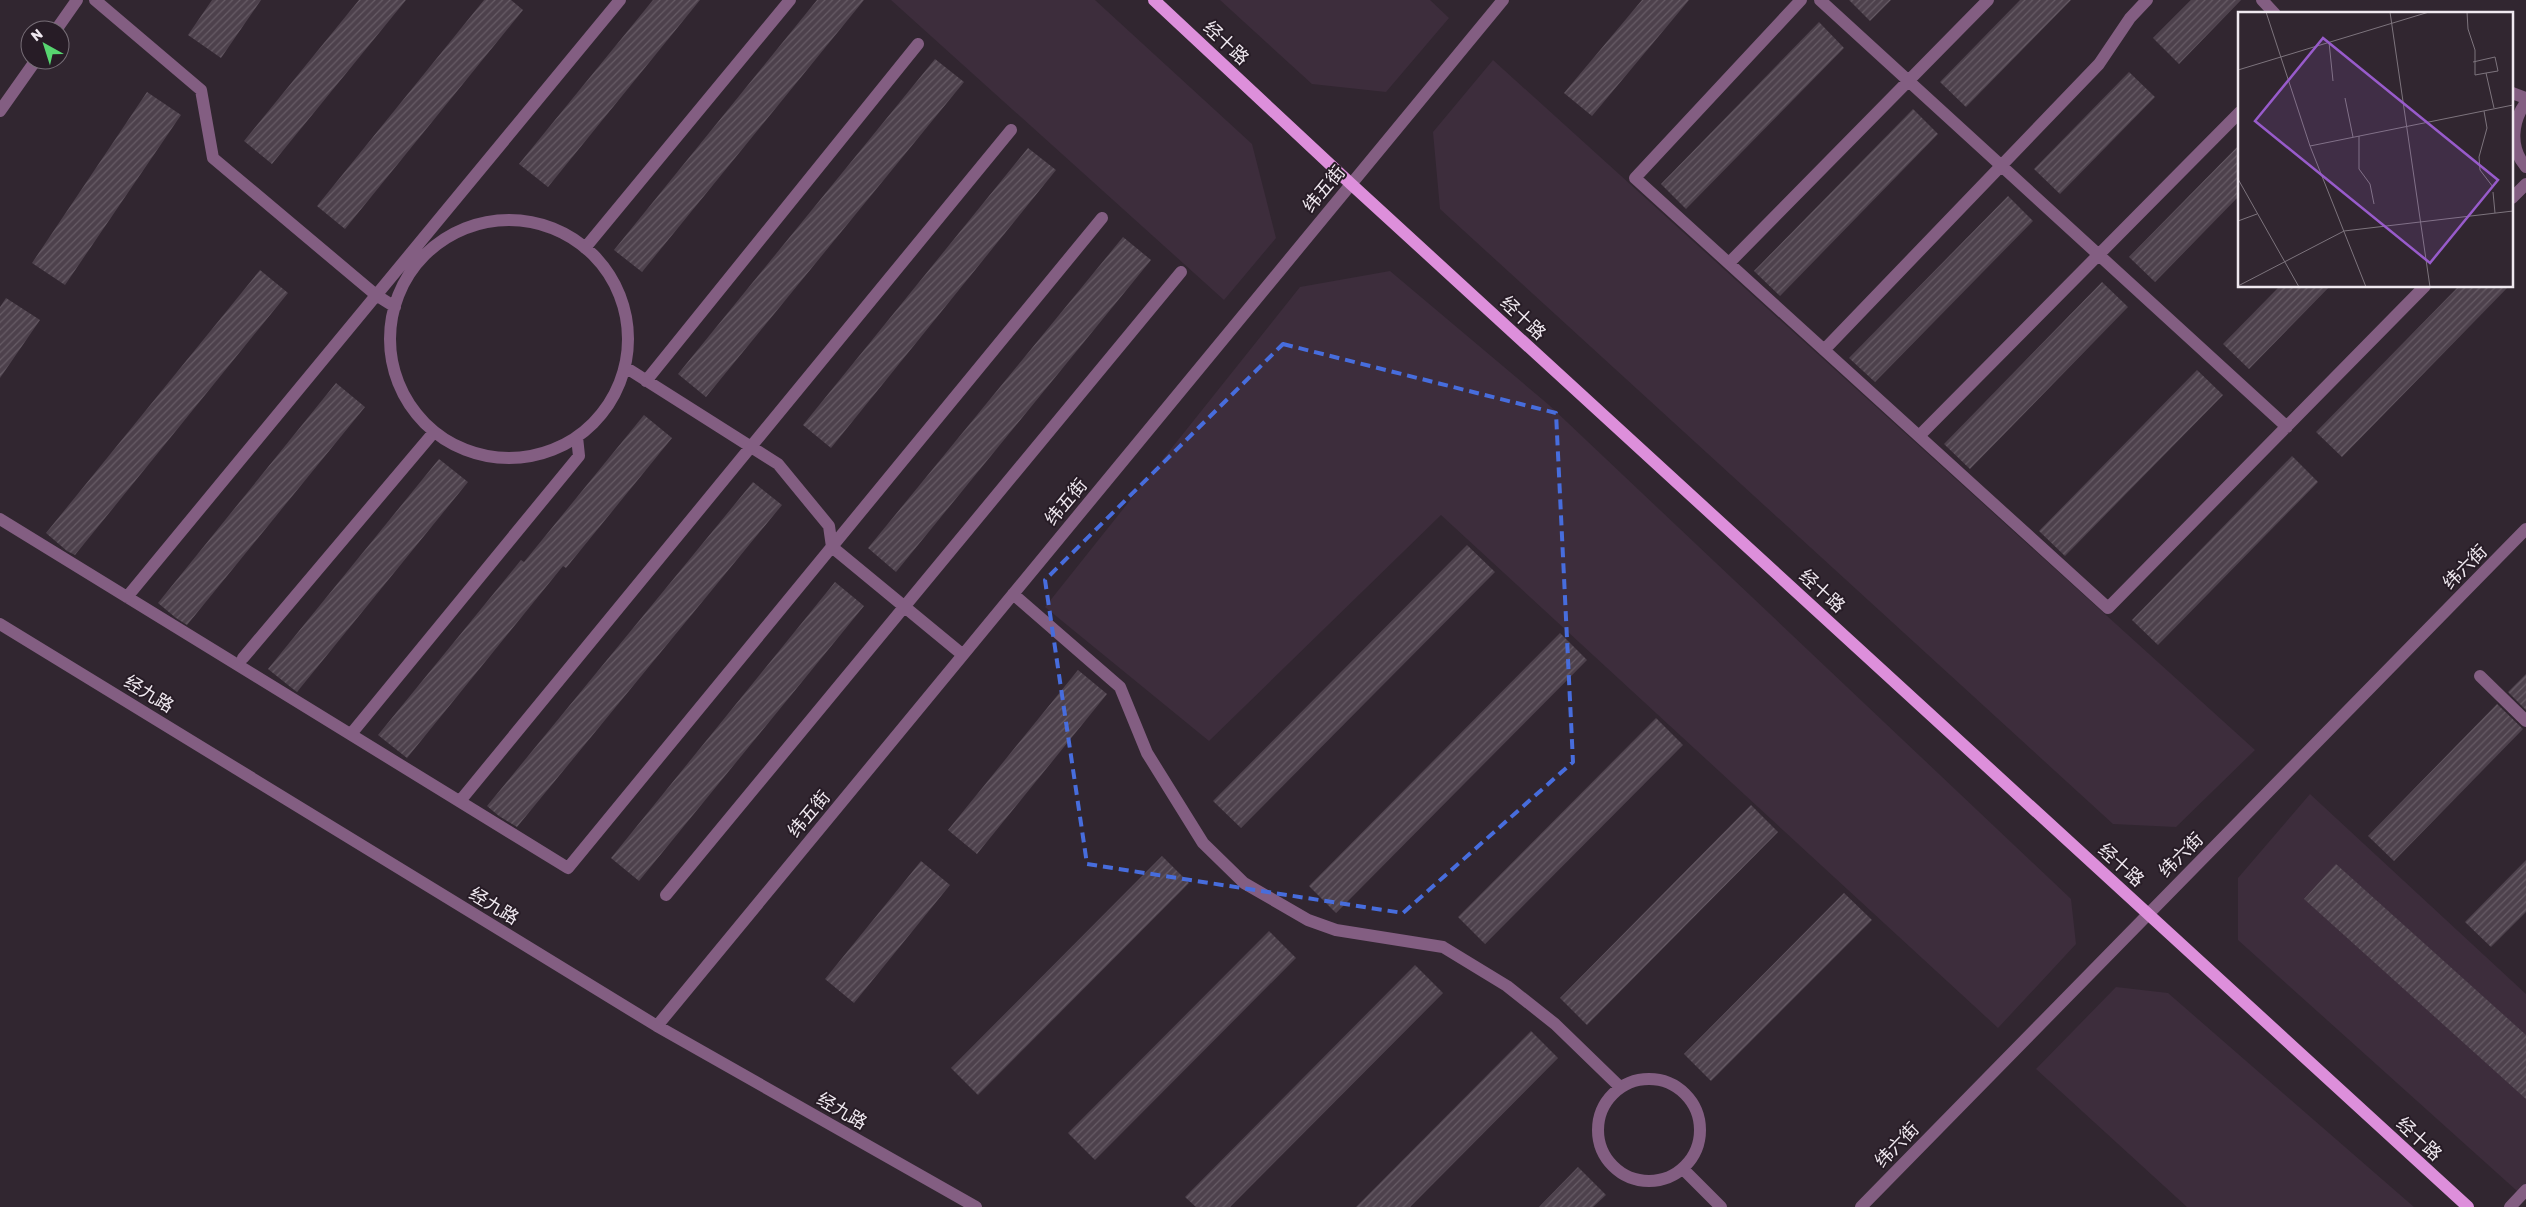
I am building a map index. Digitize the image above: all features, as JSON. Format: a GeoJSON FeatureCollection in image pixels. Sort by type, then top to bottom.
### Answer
{"type":"FeatureCollection","features":[{"type":"Feature","properties":{"kind":"main road","name":"经十路"},"geometry":{"type":"LineString","coordinates":[[1154,0],[1351,184],[2468,1207]]}},
{"type":"Feature","properties":{"kind":"street"},"geometry":{"type":"LineString","coordinates":[[63,20],[77,0]]}},
{"type":"Feature","properties":{"kind":"street"},"geometry":{"type":"LineString","coordinates":[[95,0],[201,90],[213,158],[376,295],[395,307]]}},
{"type":"Feature","properties":{"kind":"street"},"geometry":{"type":"LineString","coordinates":[[126,596],[620,0]]}},
{"type":"Feature","properties":{"kind":"street"},"geometry":{"type":"LineString","coordinates":[[585,248],[790,0]]}},
{"type":"Feature","properties":{"kind":"street","name":"纬五街"},"geometry":{"type":"LineString","coordinates":[[657,1026],[1503,0]]}},
{"type":"Feature","properties":{"kind":"street"},"geometry":{"type":"LineString","coordinates":[[1801,0],[1636,178],[2108,608],[2423,288]]}},
{"type":"Feature","properties":{"kind":"street"},"geometry":{"type":"LineString","coordinates":[[1820,0],[2287,427]]}},
{"type":"Feature","properties":{"kind":"street"},"geometry":{"type":"LineString","coordinates":[[1729,263],[1988,0]]}},
{"type":"Feature","properties":{"kind":"street"},"geometry":{"type":"LineString","coordinates":[[1824,350],[2099,64],[2130,18],[2147,0]]}},
{"type":"Feature","properties":{"kind":"street"},"geometry":{"type":"LineString","coordinates":[[2262,0],[2273,12]]}},
{"type":"Feature","properties":{"kind":"street"},"geometry":{"type":"LineString","coordinates":[[646,380],[918,44]]}},
{"type":"Feature","properties":{"kind":"street"},"geometry":{"type":"LineString","coordinates":[[0,111],[29,70]]}},
{"type":"Feature","properties":{"kind":"street"},"geometry":{"type":"LineString","coordinates":[[2514,94],[2526,98]]}},
{"type":"Feature","properties":{"kind":"street"},"geometry":{"type":"LineString","coordinates":[[2526,102],[2518,113],[2514,128],[2514,145],[2520,160],[2526,166]]}},
{"type":"Feature","properties":{"kind":"street"},"geometry":{"type":"LineString","coordinates":[[1919,436],[2238,114]]}},
{"type":"Feature","properties":{"kind":"street"},"geometry":{"type":"LineString","coordinates":[[460,801],[1011,130]]}},
{"type":"Feature","properties":{"kind":"street"},"geometry":{"type":"LineString","coordinates":[[2514,196],[2526,184]]}},
{"type":"Feature","properties":{"kind":"street"},"geometry":{"type":"LineString","coordinates":[[0,519],[568,868],[1102,218]]}},
{"type":"Feature","properties":{"kind":"street"},"geometry":{"type":"LineString","coordinates":[[502,220],[534,223],[565,234],[585,248],[602,264],[611,278],[624,308],[628,340],[625,367],[610,402],[596,421],[577,437],[548,452],[532,456],[500,458],[468,452],[434,432],[416,414],[407,401],[394,371],[390,339],[395,307],[400,292],[417,264],[441,242],[470,227],[502,220]]}},
{"type":"Feature","properties":{"kind":"street"},"geometry":{"type":"LineString","coordinates":[[666,896],[1181,272]]}},
{"type":"Feature","properties":{"kind":"street"},"geometry":{"type":"LineString","coordinates":[[625,367],[778,464],[829,526],[832,547],[963,655]]}},
{"type":"Feature","properties":{"kind":"street"},"geometry":{"type":"LineString","coordinates":[[243,658],[434,432]]}},
{"type":"Feature","properties":{"kind":"street"},"geometry":{"type":"LineString","coordinates":[[351,734],[579,456],[577,437]]}},
{"type":"Feature","properties":{"kind":"street","name":"纬六街"},"geometry":{"type":"LineString","coordinates":[[1861,1207],[2526,530]]}},
{"type":"Feature","properties":{"kind":"street"},"geometry":{"type":"LineString","coordinates":[[1013,594],[1120,687],[1147,753],[1203,843],[1244,883],[1308,920],[1336,930],[1443,947],[1507,986],[1555,1024],[1620,1087]]}},
{"type":"Feature","properties":{"kind":"street","name":"经九路"},"geometry":{"type":"LineString","coordinates":[[0,624],[657,1026],[976,1207]]}},
{"type":"Feature","properties":{"kind":"street"},"geometry":{"type":"LineString","coordinates":[[2480,676],[2526,721]]}},
{"type":"Feature","properties":{"kind":"street"},"geometry":{"type":"LineString","coordinates":[[1640,1078],[1651,1078],[1673,1084],[1690,1098],[1696,1107],[1701,1129],[1696,1151],[1683,1169],[1663,1179],[1641,1181],[1620,1173],[1608,1161],[1600,1147],[1598,1124],[1604,1103],[1620,1087],[1640,1078]]}},
{"type":"Feature","properties":{"kind":"street"},"geometry":{"type":"LineString","coordinates":[[1683,1169],[1720,1207]]}},
{"type":"Feature","properties":{"kind":"street"},"geometry":{"type":"LineString","coordinates":[[2510,1207],[2526,1190]]}},
{"type":"Feature","properties":{"kind":"highlighted area"},"geometry":{"type":"Polygon","coordinates":[[[1283,344],[1556,413],[1573,762],[1403,913],[1087,864],[1045,580],[1283,344]]]}},
{"type":"Feature","properties":{"kind":"shaded area"},"geometry":{"type":"Polygon","coordinates":[[[891,0],[1095,0],[1252,144],[1276,238],[1224,300],[891,0]]]}},
{"type":"Feature","properties":{"kind":"shaded area"},"geometry":{"type":"Polygon","coordinates":[[[1220,0],[1430,0],[1449,18],[1386,92],[1312,84],[1220,0]]]}},
{"type":"Feature","properties":{"kind":"shaded area"},"geometry":{"type":"Polygon","coordinates":[[[1493,60],[2255,750],[2176,827],[2113,824],[1440,209],[1433,132],[1493,60]]]}},
{"type":"Feature","properties":{"kind":"shaded area"},"geometry":{"type":"Polygon","coordinates":[[[1390,271],[1549,405],[2071,899],[2076,944],[1998,1028],[1441,515],[1209,741],[1045,607],[1300,287],[1390,271]]]}},
{"type":"Feature","properties":{"kind":"shaded area"},"geometry":{"type":"Polygon","coordinates":[[[2310,794],[2526,994],[2526,1199],[2238,940],[2238,878],[2310,794]]]}},
{"type":"Feature","properties":{"kind":"shaded area"},"geometry":{"type":"Polygon","coordinates":[[[2116,987],[2168,993],[2414,1207],[2187,1207],[2036,1069],[2116,987]]]}},
{"type":"Feature","properties":{"kind":"building"},"geometry":{"type":"Polygon","coordinates":[[[212,0],[261,0],[221,58],[188,35],[212,0]]]}},
{"type":"Feature","properties":{"kind":"building"},"geometry":{"type":"Polygon","coordinates":[[[359,0],[406,0],[272,164],[244,141],[359,0]]]}},
{"type":"Feature","properties":{"kind":"building"},"geometry":{"type":"Polygon","coordinates":[[[484,0],[511,0],[523,10],[345,229],[317,206],[484,0]]]}},
{"type":"Feature","properties":{"kind":"building"},"geometry":{"type":"Polygon","coordinates":[[[653,0],[700,0],[548,187],[519,164],[653,0]]]}},
{"type":"Feature","properties":{"kind":"building"},"geometry":{"type":"Polygon","coordinates":[[[817,0],[864,0],[642,272],[614,250],[817,0]]]}},
{"type":"Feature","properties":{"kind":"building"},"geometry":{"type":"Polygon","coordinates":[[[1642,0],[1689,0],[1592,116],[1564,93],[1642,0]]]}},
{"type":"Feature","properties":{"kind":"building"},"geometry":{"type":"Polygon","coordinates":[[[1849,0],[1891,0],[1870,21],[1849,0]]]}},
{"type":"Feature","properties":{"kind":"building"},"geometry":{"type":"Polygon","coordinates":[[[2020,0],[2071,0],[1966,107],[1940,82],[2020,0]]]}},
{"type":"Feature","properties":{"kind":"building"},"geometry":{"type":"Polygon","coordinates":[[[2191,0],[2241,0],[2179,64],[2153,38],[2191,0]]]}},
{"type":"Feature","properties":{"kind":"building"},"geometry":{"type":"Polygon","coordinates":[[[1819,22],[1844,48],[1686,209],[1661,184],[1819,22]]]}},
{"type":"Feature","properties":{"kind":"building"},"geometry":{"type":"Polygon","coordinates":[[[935,59],[964,82],[706,397],[678,374],[935,59]]]}},
{"type":"Feature","properties":{"kind":"building"},"geometry":{"type":"Polygon","coordinates":[[[2129,72],[2155,97],[2060,194],[2034,169],[2129,72]]]}},
{"type":"Feature","properties":{"kind":"building"},"geometry":{"type":"Polygon","coordinates":[[[147,92],[181,115],[65,285],[32,263],[147,92]]]}},
{"type":"Feature","properties":{"kind":"building"},"geometry":{"type":"Polygon","coordinates":[[[1913,109],[1938,134],[1780,296],[1754,271],[1913,109]]]}},
{"type":"Feature","properties":{"kind":"building"},"geometry":{"type":"Polygon","coordinates":[[[2238,146],[2238,197],[2155,282],[2129,257],[2238,146]]]}},
{"type":"Feature","properties":{"kind":"building"},"geometry":{"type":"Polygon","coordinates":[[[1028,148],[1056,170],[831,448],[803,425],[1028,148]]]}},
{"type":"Feature","properties":{"kind":"building"},"geometry":{"type":"Polygon","coordinates":[[[2008,196],[2033,221],[1875,382],[1849,358],[2008,196]]]}},
{"type":"Feature","properties":{"kind":"building"},"geometry":{"type":"Polygon","coordinates":[[[1123,237],[1151,260],[896,572],[868,548],[1123,237]]]}},
{"type":"Feature","properties":{"kind":"building"},"geometry":{"type":"Polygon","coordinates":[[[260,270],[288,293],[75,555],[67,551],[46,533],[260,270]]]}},
{"type":"Feature","properties":{"kind":"building"},"geometry":{"type":"Polygon","coordinates":[[[2102,282],[2128,307],[1970,469],[1944,444],[2102,282]]]}},
{"type":"Feature","properties":{"kind":"building"},"geometry":{"type":"Polygon","coordinates":[[[2278,288],[2328,288],[2249,369],[2223,344],[2278,288]]]}},
{"type":"Feature","properties":{"kind":"building"},"geometry":{"type":"Polygon","coordinates":[[[2457,288],[2507,288],[2342,457],[2316,432],[2457,288]]]}},
{"type":"Feature","properties":{"kind":"building"},"geometry":{"type":"Polygon","coordinates":[[[6,298],[40,320],[0,378],[0,307],[6,298]]]}},
{"type":"Feature","properties":{"kind":"building"},"geometry":{"type":"Polygon","coordinates":[[[2197,370],[2223,395],[2065,556],[2039,531],[2197,370]]]}},
{"type":"Feature","properties":{"kind":"building"},"geometry":{"type":"Polygon","coordinates":[[[336,383],[365,407],[187,625],[176,618],[158,603],[336,383]]]}},
{"type":"Feature","properties":{"kind":"building"},"geometry":{"type":"Polygon","coordinates":[[[644,415],[672,438],[566,568],[563,566],[407,758],[378,735],[521,560],[524,562],[644,415]]]}},
{"type":"Feature","properties":{"kind":"building"},"geometry":{"type":"Polygon","coordinates":[[[2292,456],[2318,482],[2158,645],[2132,620],[2292,456]]]}},
{"type":"Feature","properties":{"kind":"building"},"geometry":{"type":"Polygon","coordinates":[[[439,459],[468,482],[297,692],[268,669],[439,459]]]}},
{"type":"Feature","properties":{"kind":"building"},"geometry":{"type":"Polygon","coordinates":[[[753,482],[782,505],[517,827],[499,816],[487,806],[753,482]]]}},
{"type":"Feature","properties":{"kind":"building"},"geometry":{"type":"Polygon","coordinates":[[[1467,545],[1495,572],[1241,828],[1213,801],[1467,545]]]}},
{"type":"Feature","properties":{"kind":"building"},"geometry":{"type":"Polygon","coordinates":[[[835,582],[864,606],[639,881],[611,858],[835,582]]]}},
{"type":"Feature","properties":{"kind":"building"},"geometry":{"type":"Polygon","coordinates":[[[1560,633],[1587,660],[1336,913],[1309,886],[1560,633]]]}},
{"type":"Feature","properties":{"kind":"building"},"geometry":{"type":"Polygon","coordinates":[[[1078,670],[1107,694],[977,854],[948,830],[1078,670]]]}},
{"type":"Feature","properties":{"kind":"building"},"geometry":{"type":"Polygon","coordinates":[[[2526,674],[2526,710],[2508,692],[2526,674]]]}},
{"type":"Feature","properties":{"kind":"building"},"geometry":{"type":"Polygon","coordinates":[[[2497,704],[2523,729],[2394,861],[2368,836],[2497,704]]]}},
{"type":"Feature","properties":{"kind":"building"},"geometry":{"type":"Polygon","coordinates":[[[1656,718],[1683,745],[1485,944],[1458,917],[1656,718]]]}},
{"type":"Feature","properties":{"kind":"building"},"geometry":{"type":"Polygon","coordinates":[[[1751,805],[1778,832],[1587,1025],[1560,998],[1751,805]]]}},
{"type":"Feature","properties":{"kind":"building"},"geometry":{"type":"Polygon","coordinates":[[[1162,856],[1189,883],[978,1095],[951,1068],[1162,856]]]}},
{"type":"Feature","properties":{"kind":"building"},"geometry":{"type":"Polygon","coordinates":[[[2526,860],[2526,912],[2491,947],[2465,922],[2526,860]]]}},
{"type":"Feature","properties":{"kind":"building"},"geometry":{"type":"Polygon","coordinates":[[[921,861],[950,885],[854,1003],[825,979],[921,861]]]}},
{"type":"Feature","properties":{"kind":"building"},"geometry":{"type":"Polygon","coordinates":[[[2336,864],[2526,1035],[2526,1099],[2304,899],[2336,864]]]}},
{"type":"Feature","properties":{"kind":"building"},"geometry":{"type":"Polygon","coordinates":[[[1844,893],[1872,920],[1711,1081],[1684,1054],[1844,893]]]}},
{"type":"Feature","properties":{"kind":"building"},"geometry":{"type":"Polygon","coordinates":[[[1269,931],[1296,958],[1095,1160],[1068,1133],[1269,931]]]}},
{"type":"Feature","properties":{"kind":"building"},"geometry":{"type":"Polygon","coordinates":[[[1415,965],[1443,993],[1230,1207],[1196,1207],[1185,1197],[1415,965]]]}},
{"type":"Feature","properties":{"kind":"building"},"geometry":{"type":"Polygon","coordinates":[[[1531,1031],[1558,1058],[1410,1207],[1356,1207],[1531,1031]]]}},
{"type":"Feature","properties":{"kind":"building"},"geometry":{"type":"Polygon","coordinates":[[[1578,1167],[1606,1195],[1593,1207],[1539,1207],[1578,1167]]]}}]}
